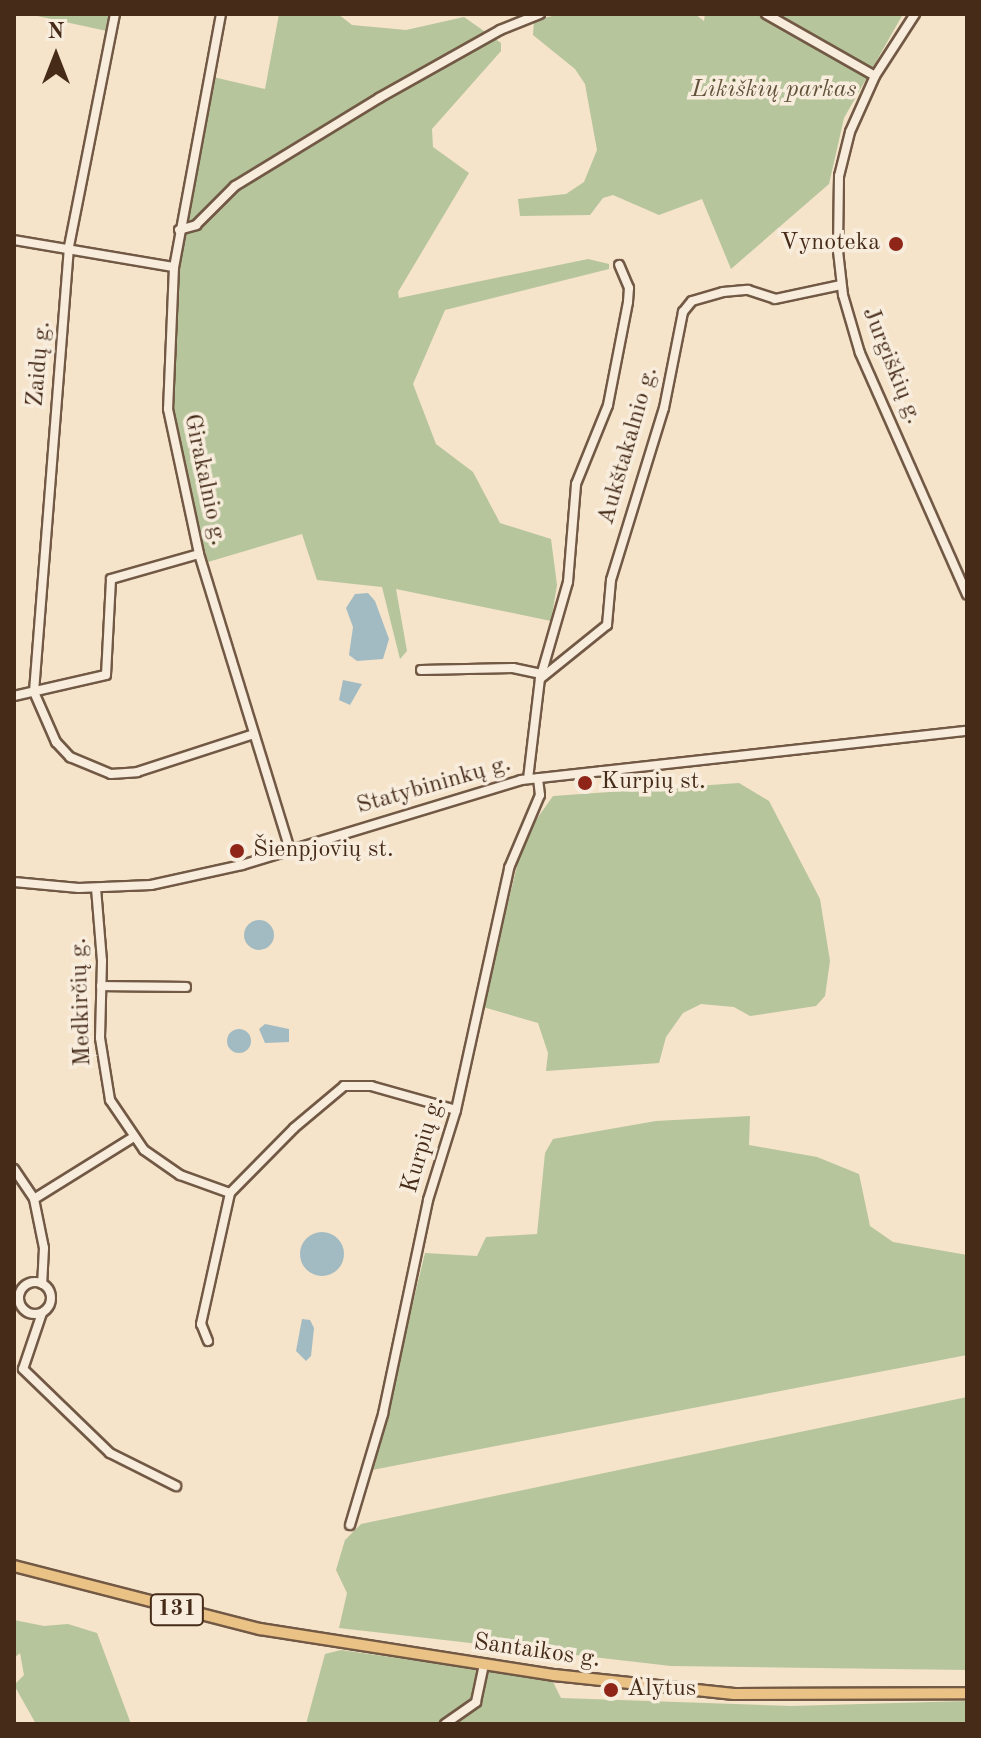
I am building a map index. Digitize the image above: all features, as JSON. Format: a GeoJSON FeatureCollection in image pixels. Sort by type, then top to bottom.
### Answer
{"type":"FeatureCollection","features":[{"type":"Feature","properties":{"kind":"main road","name":"Santaikos g."},"geometry":{"type":"LineString","coordinates":[[14,1566],[159,1606],[342,1645],[484,1665],[734,1694],[967,1693]]}},
{"type":"Feature","properties":{"kind":"street","name":"Zaidų g."},"geometry":{"type":"LineString","coordinates":[[115,14],[69,247],[34,692],[56,742],[70,757],[111,774],[137,772],[254,734]]}},
{"type":"Feature","properties":{"kind":"street","name":"Girakalnio g."},"geometry":{"type":"LineString","coordinates":[[221,14],[174,267],[168,409],[199,554],[290,850]]}},
{"type":"Feature","properties":{"kind":"street"},"geometry":{"type":"LineString","coordinates":[[179,230],[196,225],[235,186],[379,98],[500,30],[540,14]]}},
{"type":"Feature","properties":{"kind":"street"},"geometry":{"type":"LineString","coordinates":[[766,14],[875,76]]}},
{"type":"Feature","properties":{"kind":"street","name":"Jurgiškių g."},"geometry":{"type":"LineString","coordinates":[[915,14],[875,76],[850,132],[839,176],[841,285],[867,369],[967,594]]}},
{"type":"Feature","properties":{"kind":"street"},"geometry":{"type":"LineString","coordinates":[[14,240],[174,267]]}},
{"type":"Feature","properties":{"kind":"street","name":"Aukštakalnio g."},"geometry":{"type":"LineString","coordinates":[[533,779],[541,676],[568,582],[576,484],[608,405],[628,302],[629,288],[619,265]]}},
{"type":"Feature","properties":{"kind":"street","name":"Aukštakalnio g."},"geometry":{"type":"LineString","coordinates":[[541,676],[607,625],[611,580],[664,408],[683,312],[692,301],[723,292],[748,290],[775,299],[841,285]]}},
{"type":"Feature","properties":{"kind":"street"},"geometry":{"type":"LineString","coordinates":[[14,696],[106,675],[111,579],[199,554]]}},
{"type":"Feature","properties":{"kind":"street"},"geometry":{"type":"LineString","coordinates":[[421,670],[513,668],[541,676]]}},
{"type":"Feature","properties":{"kind":"street","name":"Statybininkų g."},"geometry":{"type":"LineString","coordinates":[[14,882],[96,888],[194,877],[487,787],[533,779],[967,731]]}},
{"type":"Feature","properties":{"kind":"street","name":"Kurpių g."},"geometry":{"type":"LineString","coordinates":[[350,1525],[383,1414],[428,1200],[456,1110],[509,868],[537,807],[533,779]]}},
{"type":"Feature","properties":{"kind":"street","name":"Medkirčių g."},"geometry":{"type":"LineString","coordinates":[[96,888],[105,1084],[132,1138],[180,1175],[230,1193]]}},
{"type":"Feature","properties":{"kind":"street"},"geometry":{"type":"LineString","coordinates":[[101,986],[186,987]]}},
{"type":"Feature","properties":{"kind":"street"},"geometry":{"type":"LineString","coordinates":[[208,1341],[201,1324],[230,1193],[344,1086],[371,1086],[456,1110]]}},
{"type":"Feature","properties":{"kind":"street"},"geometry":{"type":"LineString","coordinates":[[34,1199],[132,1138]]}},
{"type":"Feature","properties":{"kind":"street"},"geometry":{"type":"LineString","coordinates":[[14,1169],[34,1199],[44,1248],[42,1284],[51,1301],[42,1313],[23,1369],[110,1453],[176,1486]]}},
{"type":"Feature","properties":{"kind":"street"},"geometry":{"type":"LineString","coordinates":[[42,1284],[27,1284],[19,1295],[23,1310],[42,1313]]}},
{"type":"Feature","properties":{"kind":"street"},"geometry":{"type":"LineString","coordinates":[[445,1724],[476,1702],[484,1665]]}},
{"type":"Feature","properties":{"kind":"green space"},"geometry":{"type":"Polygon","coordinates":[[[28,14],[111,14],[107,31],[28,14]]]}},
{"type":"Feature","properties":{"kind":"green space"},"geometry":{"type":"Polygon","coordinates":[[[279,14],[338,14],[352,25],[406,30],[464,17],[501,43],[501,51],[432,129],[433,147],[469,173],[398,292],[399,298],[588,259],[609,264],[609,269],[445,310],[413,384],[436,444],[473,472],[500,523],[551,539],[557,585],[551,621],[396,589],[407,651],[400,659],[382,587],[317,580],[302,534],[208,562],[183,474],[170,389],[179,254],[213,77],[265,89],[279,14]]]}},
{"type":"Feature","properties":{"kind":"green space","name":"Likiškių parkas"},"geometry":{"type":"Polygon","coordinates":[[[562,14],[695,14],[704,21],[705,14],[903,14],[844,118],[829,184],[731,269],[702,199],[659,215],[613,195],[603,198],[590,215],[520,216],[518,199],[566,194],[584,182],[597,150],[585,84],[575,69],[533,35],[534,20],[562,14]]]}},
{"type":"Feature","properties":{"kind":"green space"},"geometry":{"type":"Polygon","coordinates":[[[739,783],[769,801],[820,899],[830,961],[825,996],[816,1006],[750,1016],[734,1007],[701,1004],[683,1013],[666,1037],[659,1063],[546,1071],[548,1053],[538,1023],[483,1007],[524,837],[553,796],[739,783]]]}},
{"type":"Feature","properties":{"kind":"green space"},"geometry":{"type":"Polygon","coordinates":[[[750,1116],[749,1145],[817,1157],[859,1174],[870,1226],[893,1242],[967,1255],[967,1355],[372,1470],[425,1253],[477,1256],[486,1237],[537,1234],[545,1153],[553,1139],[656,1121],[750,1116]]]}},
{"type":"Feature","properties":{"kind":"green space"},"geometry":{"type":"Polygon","coordinates":[[[967,1397],[967,1670],[671,1666],[339,1628],[347,1593],[336,1570],[345,1540],[361,1524],[967,1397]]]}},
{"type":"Feature","properties":{"kind":"green space"},"geometry":{"type":"Polygon","coordinates":[[[14,1620],[44,1626],[68,1624],[97,1633],[131,1724],[36,1724],[14,1685],[24,1675],[20,1653],[14,1658],[14,1620]]]}},
{"type":"Feature","properties":{"kind":"green space"},"geometry":{"type":"Polygon","coordinates":[[[341,1650],[552,1680],[561,1698],[791,1706],[967,1701],[967,1724],[306,1724],[325,1654],[341,1650]]]}},
{"type":"Feature","properties":{"kind":"water"},"geometry":{"type":"Polygon","coordinates":[[[368,593],[375,601],[389,639],[383,659],[357,661],[349,655],[353,627],[346,608],[355,594],[368,593]]]}},
{"type":"Feature","properties":{"kind":"water"},"geometry":{"type":"Polygon","coordinates":[[[343,680],[362,684],[350,705],[339,700],[343,680]]]}},
{"type":"Feature","properties":{"kind":"water"},"geometry":{"type":"Polygon","coordinates":[[[259,920],[270,924],[274,935],[270,946],[259,950],[248,946],[244,935],[248,924],[259,920]]]}},
{"type":"Feature","properties":{"kind":"water"},"geometry":{"type":"Polygon","coordinates":[[[265,1024],[289,1029],[289,1042],[265,1043],[259,1029],[265,1024]]]}},
{"type":"Feature","properties":{"kind":"water"},"geometry":{"type":"Polygon","coordinates":[[[239,1029],[247,1033],[251,1041],[247,1049],[239,1053],[231,1049],[227,1041],[231,1033],[239,1029]]]}},
{"type":"Feature","properties":{"kind":"water"},"geometry":{"type":"Polygon","coordinates":[[[322,1232],[338,1238],[344,1254],[338,1270],[322,1276],[306,1270],[300,1254],[306,1238],[322,1232]]]}},
{"type":"Feature","properties":{"kind":"water"},"geometry":{"type":"Polygon","coordinates":[[[302,1319],[310,1320],[314,1328],[311,1356],[306,1361],[296,1351],[302,1319]]]}},
{"type":"Feature","properties":{"kind":"place","name":"Vynoteka"},"geometry":{"type":"Point","coordinates":[896,244]}},
{"type":"Feature","properties":{"kind":"place","name":"Kurpių st."},"geometry":{"type":"Point","coordinates":[585,783]}},
{"type":"Feature","properties":{"kind":"place","name":"Šienpjovių st."},"geometry":{"type":"Point","coordinates":[237,851]}},
{"type":"Feature","properties":{"kind":"place","name":"Alytus"},"geometry":{"type":"Point","coordinates":[611,1690]}}]}
